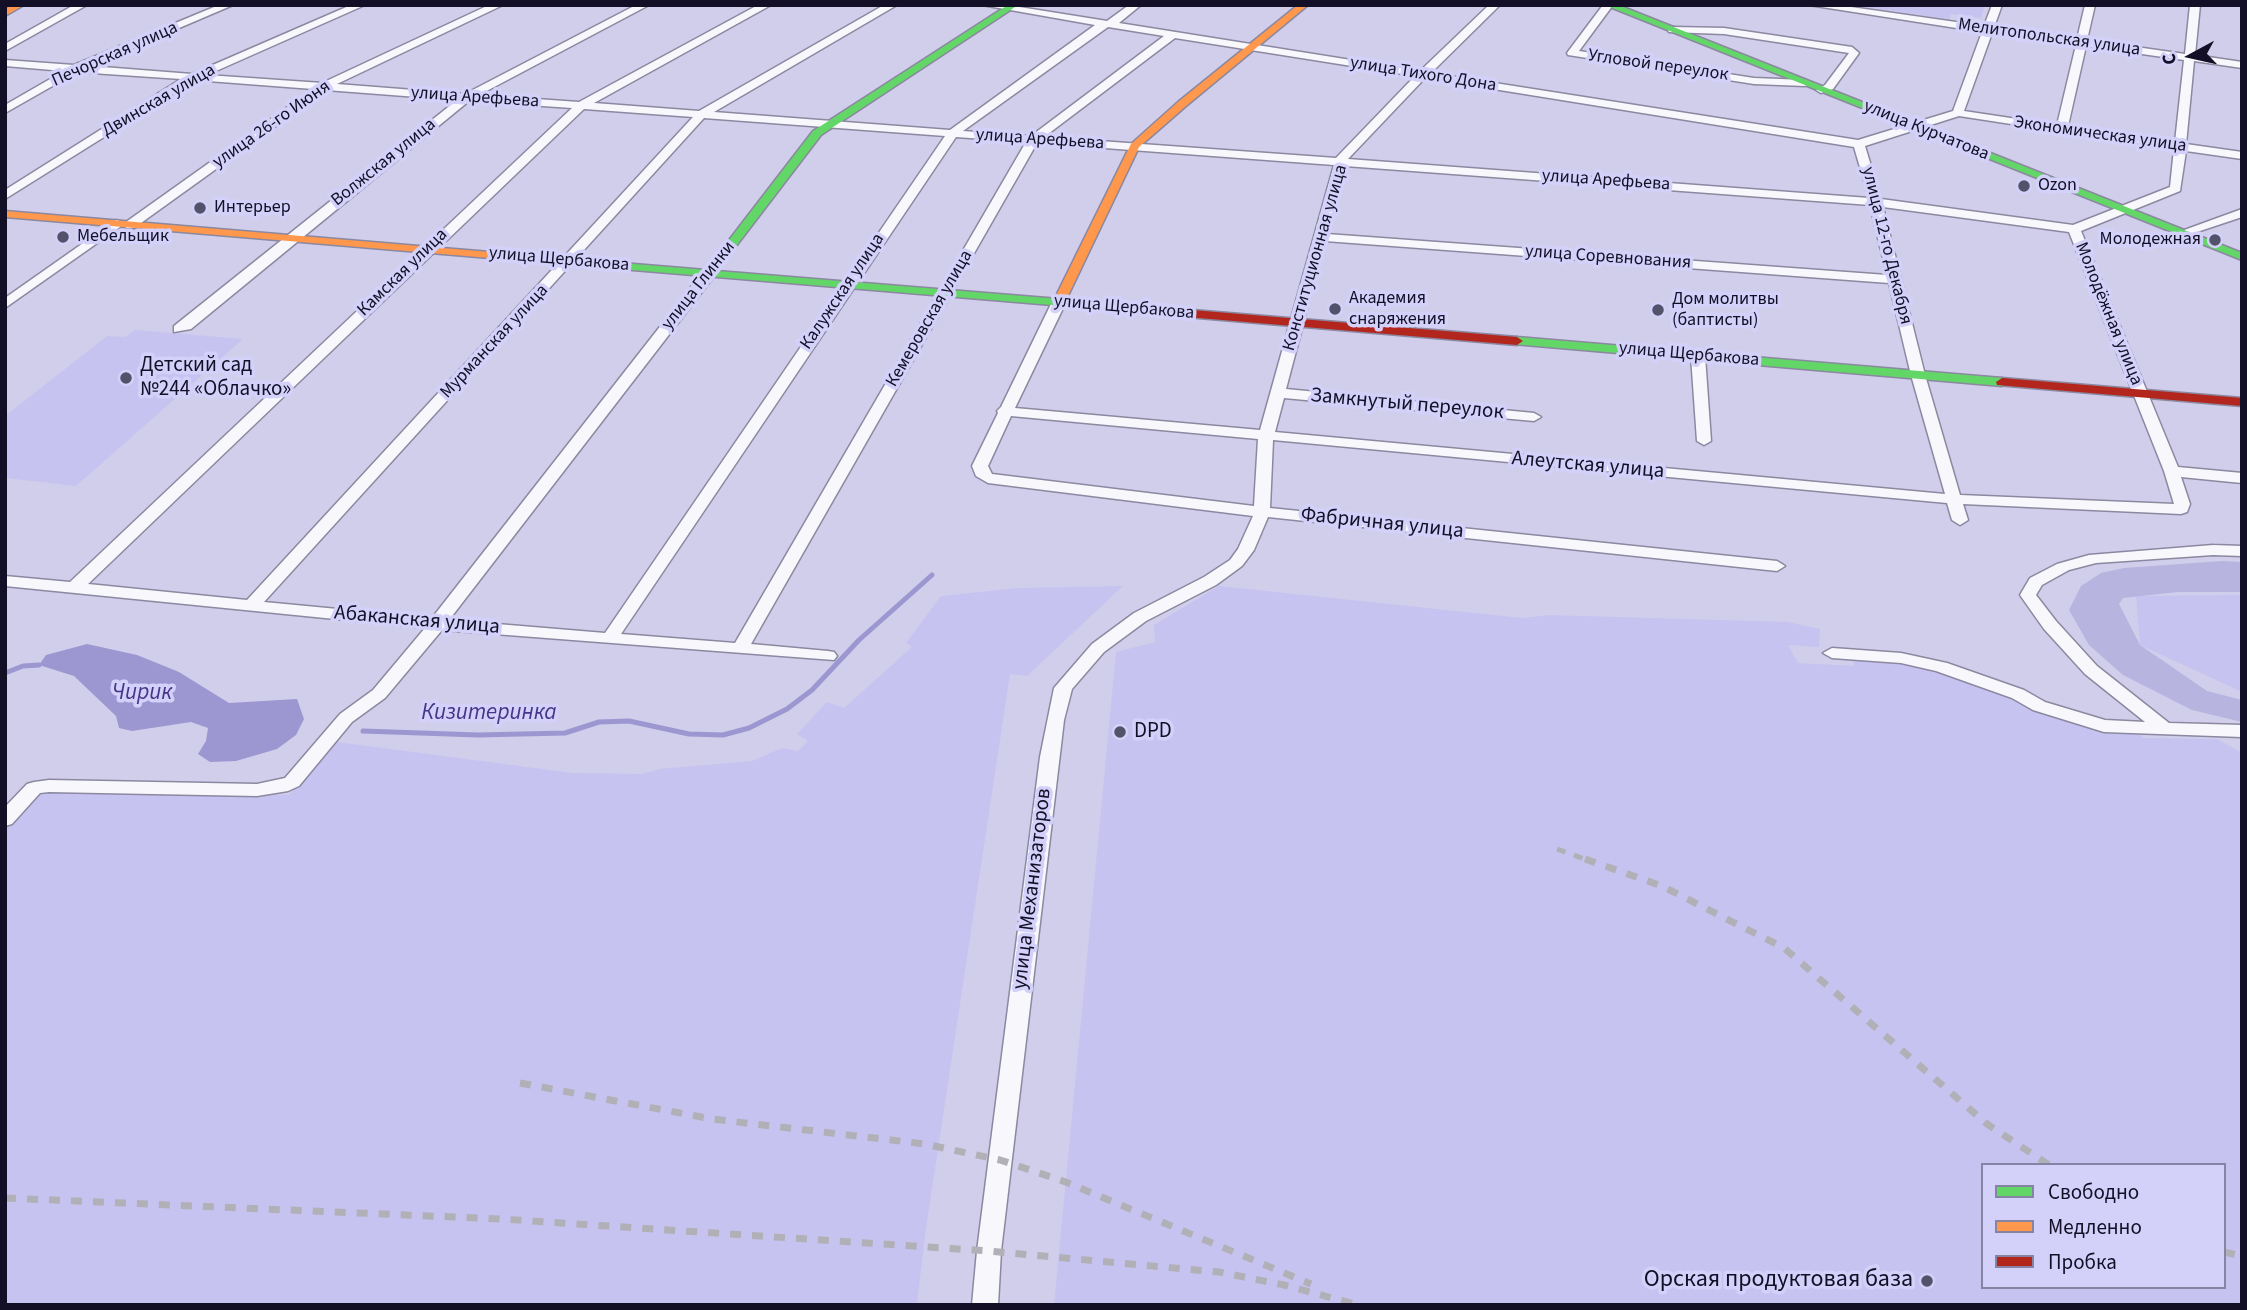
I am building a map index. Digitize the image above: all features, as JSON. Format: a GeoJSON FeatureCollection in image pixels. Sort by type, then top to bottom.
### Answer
{"type":"FeatureCollection","features":[{"type":"Feature","properties":{"kind":"street"},"geometry":{"type":"LineString","coordinates":[[5,13],[20,5]]}},
{"type":"Feature","properties":{"kind":"street"},"geometry":{"type":"LineString","coordinates":[[5,48],[82,5]]}},
{"type":"Feature","properties":{"kind":"street","name":"Печорская улица"},"geometry":{"type":"LineString","coordinates":[[5,110],[74,69],[228,5]]}},
{"type":"Feature","properties":{"kind":"street","name":"Двинская улица"},"geometry":{"type":"LineString","coordinates":[[5,195],[191,78],[360,5]]}},
{"type":"Feature","properties":{"kind":"street","name":"улица 26-го Июня"},"geometry":{"type":"LineString","coordinates":[[5,304],[323,87],[499,5]]}},
{"type":"Feature","properties":{"kind":"street","name":"Волжская улица"},"geometry":{"type":"LineString","coordinates":[[179,329],[467,97],[644,5]]}},
{"type":"Feature","properties":{"kind":"street","name":"Камская улица"},"geometry":{"type":"LineString","coordinates":[[74,588],[581,106],[766,5]]}},
{"type":"Feature","properties":{"kind":"street","name":"Мурманская улица"},"geometry":{"type":"LineString","coordinates":[[252,605],[701,115],[892,5]]}},
{"type":"Feature","properties":{"kind":"street","name":"улица Тихого Дона"},"geometry":{"type":"LineString","coordinates":[[987,5],[1859,144]]}},
{"type":"Feature","properties":{"kind":"street","name":"Калужская улица"},"geometry":{"type":"LineString","coordinates":[[610,638],[848,284],[953,134],[1136,5]]}},
{"type":"Feature","properties":{"kind":"street"},"geometry":{"type":"LineString","coordinates":[[1004,411],[1135,146],[1304,5]]}},
{"type":"Feature","properties":{"kind":"street","name":"Конституционная улица"},"geometry":{"type":"LineString","coordinates":[[1236,563],[1246,550],[1262,512],[1266,436],[1341,160],[1422,75],[1495,5]]}},
{"type":"Feature","properties":{"kind":"street","name":"улица Курчатова"},"geometry":{"type":"LineString","coordinates":[[1609,5],[2242,257]]}},
{"type":"Feature","properties":{"kind":"street","name":"Угловой переулок"},"geometry":{"type":"LineString","coordinates":[[1609,5],[1572,53],[1776,83],[1805,83]]}},
{"type":"Feature","properties":{"kind":"street","name":"Мелитопольская улица"},"geometry":{"type":"LineString","coordinates":[[1814,5],[2242,65]]}},
{"type":"Feature","properties":{"kind":"street"},"geometry":{"type":"LineString","coordinates":[[1958,113],[1997,5]]}},
{"type":"Feature","properties":{"kind":"street"},"geometry":{"type":"LineString","coordinates":[[2062,130],[2090,5]]}},
{"type":"Feature","properties":{"kind":"street","name":"Молодёжная улица"},"geometry":{"type":"LineString","coordinates":[[2172,510],[2180,509],[2182,504],[2172,471],[2074,229],[2176,188],[2194,5]]}},
{"type":"Feature","properties":{"kind":"street","name":"улица Глинки"},"geometry":{"type":"LineString","coordinates":[[5,820],[20,800],[34,788],[49,786],[257,790],[281,787],[300,775],[346,718],[380,694],[437,624],[817,133],[1011,7]]}},
{"type":"Feature","properties":{"kind":"street"},"geometry":{"type":"LineString","coordinates":[[1672,30],[1724,31],[1852,50],[1854,52],[1829,87],[1821,90]]}},
{"type":"Feature","properties":{"kind":"street","name":"Кемеровская улица"},"geometry":{"type":"LineString","coordinates":[[740,649],[1034,139],[1172,35]]}},
{"type":"Feature","properties":{"kind":"street","name":"улица Арефьева"},"geometry":{"type":"LineString","coordinates":[[5,63],[953,134],[1341,160],[1874,202],[2074,229]]}},
{"type":"Feature","properties":{"kind":"street","name":"улица 12-го Декабря"},"geometry":{"type":"LineString","coordinates":[[1958,113],[1859,144],[1865,158],[1918,375],[1960,520]]}},
{"type":"Feature","properties":{"kind":"street","name":"Экономическая улица"},"geometry":{"type":"LineString","coordinates":[[1958,113],[2242,156]]}},
{"type":"Feature","properties":{"kind":"street","name":"улица Щербакова"},"geometry":{"type":"LineString","coordinates":[[5,214],[2242,402]]}},
{"type":"Feature","properties":{"kind":"street"},"geometry":{"type":"LineString","coordinates":[[2182,233],[2242,214]]}},
{"type":"Feature","properties":{"kind":"street","name":"улица Соревнования"},"geometry":{"type":"LineString","coordinates":[[1321,236],[1895,279]]}},
{"type":"Feature","properties":{"kind":"street"},"geometry":{"type":"LineString","coordinates":[[1698,356],[1704,441]]}},
{"type":"Feature","properties":{"kind":"street","name":"Замкнутый переулок"},"geometry":{"type":"LineString","coordinates":[[1279,393],[1534,417]]}},
{"type":"Feature","properties":{"kind":"street","name":"Алеутская улица"},"geometry":{"type":"LineString","coordinates":[[1004,411],[1953,499],[2172,510]]}},
{"type":"Feature","properties":{"kind":"street","name":"Фабричная улица"},"geometry":{"type":"LineString","coordinates":[[1004,411],[980,466],[981,473],[988,478],[1262,512],[1777,566]]}},
{"type":"Feature","properties":{"kind":"street"},"geometry":{"type":"LineString","coordinates":[[2172,471],[2242,478]]}},
{"type":"Feature","properties":{"kind":"street"},"geometry":{"type":"LineString","coordinates":[[2163,727],[2091,670],[2050,625],[2028,595],[2036,582],[2063,567],[2095,558],[2213,550],[2242,551]]}},
{"type":"Feature","properties":{"kind":"street","name":"улица Механизаторов"},"geometry":{"type":"LineString","coordinates":[[985,1305],[992,1225],[1048,771],[1055,720],[1063,688],[1098,648],[1140,617],[1192,592],[1236,563]]}},
{"type":"Feature","properties":{"kind":"street","name":"Абаканская улица"},"geometry":{"type":"LineString","coordinates":[[5,581],[437,624],[828,656]]}},
{"type":"Feature","properties":{"kind":"street"},"geometry":{"type":"LineString","coordinates":[[1832,653],[1901,658],[1941,667],[2018,694],[2039,706],[2104,726],[2242,732]]}},
{"type":"Feature","properties":{"kind":"shaded area"},"geometry":{"type":"Polygon","coordinates":[[[1850,5],[1985,5],[1981,18],[1951,14],[1949,19],[1850,5]]]}},
{"type":"Feature","properties":{"kind":"shaded area","name":"Детский сад №244 «Облачко»"},"geometry":{"type":"Polygon","coordinates":[[[135,330],[243,339],[76,486],[5,478],[5,416],[107,336],[125,337],[135,330]]]}},
{"type":"Feature","properties":{"kind":"shaded area"},"geometry":{"type":"Polygon","coordinates":[[[2242,562],[2242,592],[2178,592],[2123,598],[2119,604],[2140,645],[2207,691],[2242,700],[2242,722],[2192,710],[2123,675],[2089,645],[2069,610],[2081,586],[2101,573],[2124,568],[2242,562]]]}},
{"type":"Feature","properties":{"kind":"shaded area"},"geometry":{"type":"Polygon","coordinates":[[[1123,586],[1027,676],[1010,674],[925,1235],[917,1305],[5,1305],[5,817],[17,797],[59,786],[289,795],[329,741],[573,773],[643,774],[659,769],[752,761],[782,748],[798,751],[808,741],[797,734],[827,702],[844,708],[912,647],[906,643],[941,596],[1018,588],[1123,586]]]}},
{"type":"Feature","properties":{"kind":"shaded area"},"geometry":{"type":"Polygon","coordinates":[[[1219,586],[1522,618],[1549,615],[1788,622],[1820,629],[1819,647],[1788,645],[1798,663],[1854,666],[1853,658],[1934,664],[2095,723],[2139,731],[2143,738],[2217,739],[2242,753],[2242,1305],[1054,1305],[1116,652],[1155,642],[1154,625],[1219,586]]]}},
{"type":"Feature","properties":{"kind":"shaded area"},"geometry":{"type":"Polygon","coordinates":[[[2242,595],[2242,692],[2140,645],[2136,596],[2242,595]]]}},
{"type":"Feature","properties":{"kind":"water","name":"Чирик"},"geometry":{"type":"Polygon","coordinates":[[[87,644],[137,655],[179,672],[229,703],[297,699],[304,719],[296,735],[277,749],[236,761],[210,762],[198,754],[206,741],[208,728],[191,722],[132,731],[119,728],[116,716],[74,676],[39,665],[46,655],[87,644]]]}},
{"type":"Feature","properties":{"kind":"waterway","name":"Кизитеринка"},"geometry":{"type":"LineString","coordinates":[[363,731],[478,735],[565,733],[599,722],[629,721],[689,734],[723,735],[749,728],[787,709],[812,690],[859,640],[932,575]]}},
{"type":"Feature","properties":{"kind":"waterway","name":"Кизитеринка"},"geometry":{"type":"LineString","coordinates":[[5,673],[23,666],[39,665]]}},
{"type":"Feature","properties":{"kind":"railway"},"geometry":{"type":"LineString","coordinates":[[1557,849],[1590,861]]}},
{"type":"Feature","properties":{"kind":"railway"},"geometry":{"type":"LineString","coordinates":[[1585,859],[1662,886],[1784,948],[1987,1124],[2046,1163]]}},
{"type":"Feature","properties":{"kind":"railway"},"geometry":{"type":"LineString","coordinates":[[520,1083],[712,1119],[925,1144],[1000,1160],[1063,1181],[1311,1284]]}},
{"type":"Feature","properties":{"kind":"railway"},"geometry":{"type":"LineString","coordinates":[[5,1198],[501,1219],[989,1251],[1219,1272],[1284,1285],[1358,1305]]}},
{"type":"Feature","properties":{"kind":"railway"},"geometry":{"type":"LineString","coordinates":[[2226,1252],[2242,1256]]}},
{"type":"Feature","properties":{"kind":"traffic: fast"},"geometry":{"type":"LineString","coordinates":[[710,272],[817,133],[1014,5]]}},
{"type":"Feature","properties":{"kind":"traffic: fast"},"geometry":{"type":"LineString","coordinates":[[1609,5],[2242,257]]}},
{"type":"Feature","properties":{"kind":"traffic: fast"},"geometry":{"type":"LineString","coordinates":[[537,259],[1108,307]]}},
{"type":"Feature","properties":{"kind":"traffic: fast"},"geometry":{"type":"LineString","coordinates":[[1517,341],[2002,382]]}},
{"type":"Feature","properties":{"kind":"traffic: slow"},"geometry":{"type":"LineString","coordinates":[[5,13],[20,5]]}},
{"type":"Feature","properties":{"kind":"traffic: slow"},"geometry":{"type":"LineString","coordinates":[[1059,302],[1135,146],[1182,104],[1304,5]]}},
{"type":"Feature","properties":{"kind":"traffic: slow"},"geometry":{"type":"LineString","coordinates":[[5,214],[537,259]]}},
{"type":"Feature","properties":{"kind":"traffic: jam"},"geometry":{"type":"LineString","coordinates":[[1108,307],[1517,341]]}},
{"type":"Feature","properties":{"kind":"traffic: jam"},"geometry":{"type":"LineString","coordinates":[[2002,382],[2242,402]]}},
{"type":"Feature","properties":{"kind":"place","name":"Ozon"},"geometry":{"type":"Point","coordinates":[2024,186]}},
{"type":"Feature","properties":{"kind":"place","name":"Интерьер"},"geometry":{"type":"Point","coordinates":[200,208]}},
{"type":"Feature","properties":{"kind":"place","name":"Мебельщик"},"geometry":{"type":"Point","coordinates":[63,237]}},
{"type":"Feature","properties":{"kind":"place","name":"Молодежная"},"geometry":{"type":"Point","coordinates":[2215,240]}},
{"type":"Feature","properties":{"kind":"place","name":"Академия снаряжения"},"geometry":{"type":"Point","coordinates":[1335,309]}},
{"type":"Feature","properties":{"kind":"place","name":"Дом молитвы (баптисты)"},"geometry":{"type":"Point","coordinates":[1658,310]}},
{"type":"Feature","properties":{"kind":"place","name":"Детский сад №244 «Облачко»"},"geometry":{"type":"Point","coordinates":[126,378]}},
{"type":"Feature","properties":{"kind":"place","name":"DPD"},"geometry":{"type":"Point","coordinates":[1120,732]}},
{"type":"Feature","properties":{"kind":"place","name":"Орская продуктовая база"},"geometry":{"type":"Point","coordinates":[1927,1281]}}]}
